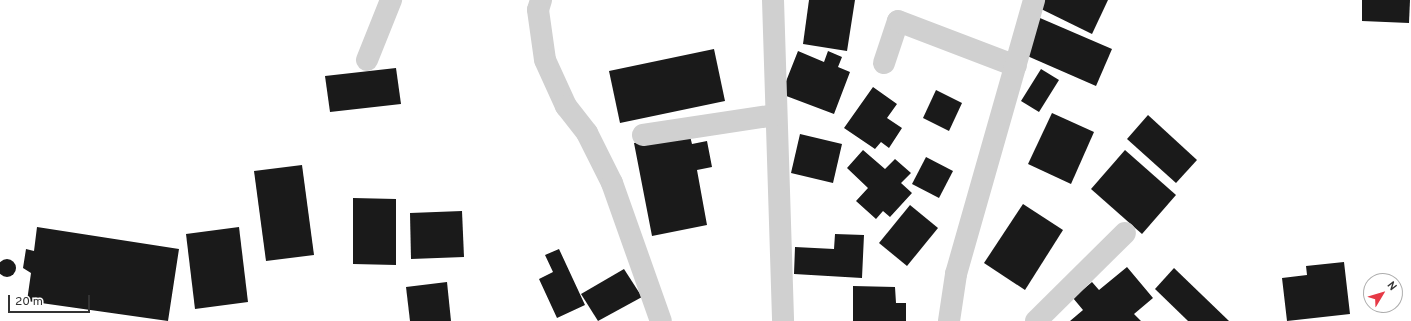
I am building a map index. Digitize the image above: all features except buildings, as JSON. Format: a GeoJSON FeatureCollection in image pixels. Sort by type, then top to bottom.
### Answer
{"type":"FeatureCollection","features":[{"type":"Feature","properties":{"kind":"street"},"geometry":{"type":"LineString","coordinates":[[367,60],[391,0]]}},
{"type":"Feature","properties":{"kind":"street"},"geometry":{"type":"LineString","coordinates":[[541,0],[538,10],[545,60],[566,106],[587,133],[612,183],[661,321]]}},
{"type":"Feature","properties":{"kind":"street"},"geometry":{"type":"LineString","coordinates":[[773,0],[783,321]]}},
{"type":"Feature","properties":{"kind":"street"},"geometry":{"type":"LineString","coordinates":[[949,321],[956,274],[1034,0]]}},
{"type":"Feature","properties":{"kind":"street"},"geometry":{"type":"LineString","coordinates":[[884,63],[898,21],[1016,66]]}},
{"type":"Feature","properties":{"kind":"street"},"geometry":{"type":"LineString","coordinates":[[643,135],[776,115]]}},
{"type":"Feature","properties":{"kind":"street"},"geometry":{"type":"LineString","coordinates":[[1036,321],[1126,233]]}}]}
